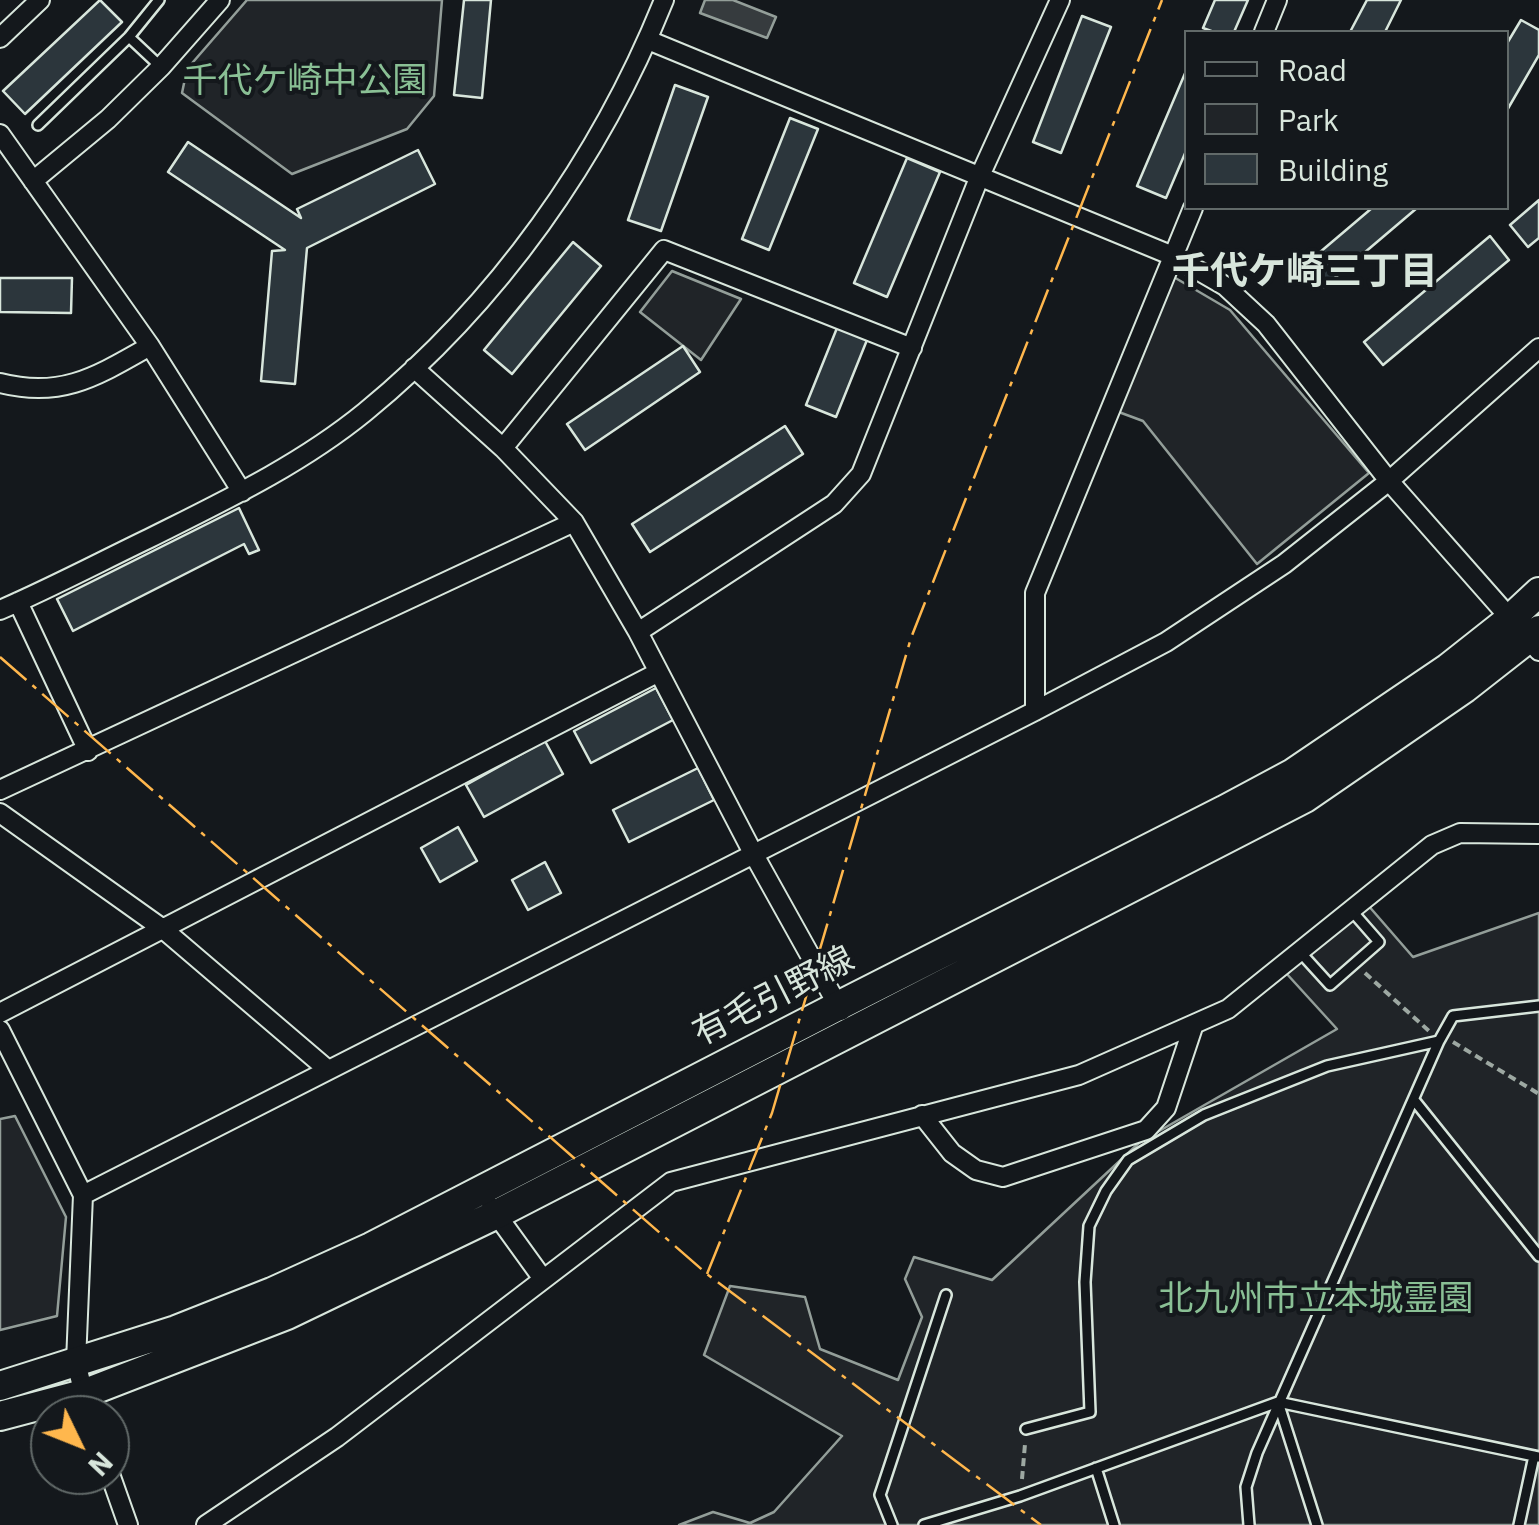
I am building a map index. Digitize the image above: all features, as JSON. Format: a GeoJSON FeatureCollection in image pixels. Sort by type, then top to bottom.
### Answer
{"type":"FeatureCollection","features":[{"type":"Feature","properties":{"kind":"main road","name":"有毛引野線"},"geometry":{"type":"LineString","coordinates":[[106,1395],[288,1315],[495,1216],[1306,798],[1465,688],[1529,635],[1539,592]]}},
{"type":"Feature","properties":{"kind":"main road","name":"有毛引野線"},"geometry":{"type":"LineString","coordinates":[[0,1386],[176,1330],[371,1247],[1293,773],[1448,668],[1529,635]]}},
{"type":"Feature","properties":{"kind":"main road","name":"有毛引野線"},"geometry":{"type":"LineString","coordinates":[[0,1416],[30,1412]]}},
{"type":"Feature","properties":{"kind":"street"},"geometry":{"type":"LineString","coordinates":[[0,38],[40,0]]}},
{"type":"Feature","properties":{"kind":"street"},"geometry":{"type":"LineString","coordinates":[[33,181],[108,119],[220,0]]}},
{"type":"Feature","properties":{"kind":"street"},"geometry":{"type":"LineString","coordinates":[[0,610],[242,492],[299,459],[363,413],[414,368],[482,300],[548,216],[593,146],[648,40],[664,0]]}},
{"type":"Feature","properties":{"kind":"street"},"geometry":{"type":"LineString","coordinates":[[638,632],[834,504],[861,474],[979,178],[1060,0]]}},
{"type":"Feature","properties":{"kind":"street"},"geometry":{"type":"LineString","coordinates":[[1265,30],[1277,0]]}},
{"type":"Feature","properties":{"kind":"street"},"geometry":{"type":"LineString","coordinates":[[648,40],[1173,256],[1225,286],[1266,324],[1389,481],[1529,635]]}},
{"type":"Feature","properties":{"kind":"street"},"geometry":{"type":"LineString","coordinates":[[0,134],[150,346],[242,492]]}},
{"type":"Feature","properties":{"kind":"street"},"geometry":{"type":"LineString","coordinates":[[1035,711],[1035,593],[1192,210]]}},
{"type":"Feature","properties":{"kind":"street"},"geometry":{"type":"LineString","coordinates":[[503,448],[664,250],[912,348]]}},
{"type":"Feature","properties":{"kind":"street"},"geometry":{"type":"LineString","coordinates":[[0,384],[28,390],[76,384],[150,346]]}},
{"type":"Feature","properties":{"kind":"street"},"geometry":{"type":"LineString","coordinates":[[83,1194],[1166,642],[1284,564],[1389,481],[1539,348]]}},
{"type":"Feature","properties":{"kind":"street"},"geometry":{"type":"LineString","coordinates":[[414,368],[503,448],[574,522],[638,632],[852,1032]]}},
{"type":"Feature","properties":{"kind":"street"},"geometry":{"type":"LineString","coordinates":[[0,790],[574,522]]}},
{"type":"Feature","properties":{"kind":"street"},"geometry":{"type":"LineString","coordinates":[[18,602],[88,751]]}},
{"type":"Feature","properties":{"kind":"street"},"geometry":{"type":"LineString","coordinates":[[0,1013],[657,673]]}},
{"type":"Feature","properties":{"kind":"street"},"geometry":{"type":"LineString","coordinates":[[0,813],[163,929],[327,1069]]}},
{"type":"Feature","properties":{"kind":"street"},"geometry":{"type":"LineString","coordinates":[[206,1525],[337,1437],[672,1182],[1079,1075],[1228,1009],[1432,845],[1460,833],[1539,834]]}},
{"type":"Feature","properties":{"kind":"street"},"geometry":{"type":"LineString","coordinates":[[922,1115],[952,1154],[976,1170],[1003,1177],[1146,1130],[1166,1108],[1194,1024]]}},
{"type":"Feature","properties":{"kind":"street"},"geometry":{"type":"LineString","coordinates":[[0,1030],[83,1194],[76,1362],[84,1395]]}},
{"type":"Feature","properties":{"kind":"street"},"geometry":{"type":"LineString","coordinates":[[482,1190],[495,1216],[543,1280]]}},
{"type":"Feature","properties":{"kind":"street"},"geometry":{"type":"LineString","coordinates":[[117,1495],[128,1525]]}},
{"type":"Feature","properties":{"kind":"lane"},"geometry":{"type":"LineString","coordinates":[[38,125],[129,38],[160,0]]}},
{"type":"Feature","properties":{"kind":"lane"},"geometry":{"type":"LineString","coordinates":[[129,38],[161,67]]}},
{"type":"Feature","properties":{"kind":"lane"},"geometry":{"type":"LineString","coordinates":[[1300,951],[1330,985],[1379,942],[1352,910]]}},
{"type":"Feature","properties":{"kind":"lane"},"geometry":{"type":"LineString","coordinates":[[1250,1525],[1246,1487],[1257,1453],[1453,1016],[1539,1006]]}},
{"type":"Feature","properties":{"kind":"lane"},"geometry":{"type":"LineString","coordinates":[[1026,1430],[1090,1412],[1085,1282],[1090,1226],[1106,1191],[1128,1160],[1204,1116],[1326,1066],[1440,1041]]}},
{"type":"Feature","properties":{"kind":"lane"},"geometry":{"type":"LineString","coordinates":[[1414,1100],[1539,1256]]}},
{"type":"Feature","properties":{"kind":"lane"},"geometry":{"type":"LineString","coordinates":[[892,1525],[880,1495],[946,1295]]}},
{"type":"Feature","properties":{"kind":"lane"},"geometry":{"type":"LineString","coordinates":[[1278,1402],[1317,1525]]}},
{"type":"Feature","properties":{"kind":"lane"},"geometry":{"type":"LineString","coordinates":[[924,1525],[1020,1496],[1278,1402],[1537,1457],[1520,1525]]}},
{"type":"Feature","properties":{"kind":"lane"},"geometry":{"type":"LineString","coordinates":[[1096,1468],[1114,1525]]}},
{"type":"Feature","properties":{"kind":"path"},"geometry":{"type":"LineString","coordinates":[[1354,964],[1440,1041],[1446,1038],[1539,1094]]}},
{"type":"Feature","properties":{"kind":"path"},"geometry":{"type":"LineString","coordinates":[[1020,1496],[1026,1430]]}},
{"type":"Feature","properties":{"kind":"green space","name":"千代ケ崎中公園"},"geometry":{"type":"Polygon","coordinates":[[[247,0],[442,0],[434,96],[407,129],[292,174],[182,93],[187,69],[247,0]]]}},
{"type":"Feature","properties":{"kind":"green space"},"geometry":{"type":"Polygon","coordinates":[[[672,271],[741,299],[701,360],[640,312],[672,271]]]}},
{"type":"Feature","properties":{"kind":"green space"},"geometry":{"type":"Polygon","coordinates":[[[1172,276],[1230,310],[1369,473],[1257,564],[1143,421],[1116,411],[1172,276]]]}},
{"type":"Feature","properties":{"kind":"green space","name":"北九州市立本城霊園"},"geometry":{"type":"Polygon","coordinates":[[[1367,904],[1413,957],[1539,913],[1539,1525],[679,1525],[713,1512],[750,1523],[774,1512],[842,1436],[704,1355],[730,1286],[805,1297],[820,1349],[898,1380],[922,1317],[905,1279],[914,1257],[992,1280],[1140,1142],[1337,1029],[1286,973],[1367,904]]]}},
{"type":"Feature","properties":{"kind":"green space"},"geometry":{"type":"Polygon","coordinates":[[[15,1116],[66,1217],[57,1316],[0,1330],[0,1119],[15,1116]]]}},
{"type":"Feature","properties":{"kind":"shaded area"},"geometry":{"type":"Polygon","coordinates":[[[705,0],[733,0],[776,17],[767,38],[700,13],[705,0]]]}},
{"type":"Feature","properties":{"kind":"building"},"geometry":{"type":"Polygon","coordinates":[[[100,0],[122,22],[25,114],[3,91],[100,0]]]}},
{"type":"Feature","properties":{"kind":"building"},"geometry":{"type":"Polygon","coordinates":[[[464,0],[491,0],[482,98],[454,95],[464,0]]]}},
{"type":"Feature","properties":{"kind":"building"},"geometry":{"type":"Polygon","coordinates":[[[1215,0],[1248,0],[1235,30],[1203,28],[1215,0]]]}},
{"type":"Feature","properties":{"kind":"building"},"geometry":{"type":"Polygon","coordinates":[[[1367,0],[1401,0],[1386,30],[1351,30],[1367,0]]]}},
{"type":"Feature","properties":{"kind":"building"},"geometry":{"type":"Polygon","coordinates":[[[1082,16],[1111,27],[1061,153],[1033,142],[1082,16]]]}},
{"type":"Feature","properties":{"kind":"building"},"geometry":{"type":"Polygon","coordinates":[[[1521,20],[1539,30],[1539,55],[1509,107],[1509,40],[1521,20]]]}},
{"type":"Feature","properties":{"kind":"building"},"geometry":{"type":"Polygon","coordinates":[[[1184,76],[1184,156],[1166,198],[1137,186],[1184,76]]]}},
{"type":"Feature","properties":{"kind":"building"},"geometry":{"type":"Polygon","coordinates":[[[675,85],[708,97],[661,231],[628,220],[675,85]]]}},
{"type":"Feature","properties":{"kind":"building"},"geometry":{"type":"Polygon","coordinates":[[[790,118],[818,129],[769,250],[742,239],[790,118]]]}},
{"type":"Feature","properties":{"kind":"building"},"geometry":{"type":"Polygon","coordinates":[[[188,142],[301,218],[297,209],[418,150],[435,184],[307,248],[295,384],[261,381],[272,251],[285,250],[168,172],[188,142]]]}},
{"type":"Feature","properties":{"kind":"building"},"geometry":{"type":"Polygon","coordinates":[[[907,158],[940,172],[887,297],[854,283],[907,158]]]}},
{"type":"Feature","properties":{"kind":"building"},"geometry":{"type":"Polygon","coordinates":[[[1539,200],[1539,238],[1528,247],[1510,225],[1539,200]]]}},
{"type":"Feature","properties":{"kind":"building"},"geometry":{"type":"Polygon","coordinates":[[[1370,210],[1415,210],[1324,287],[1306,264],[1370,210]]]}},
{"type":"Feature","properties":{"kind":"building"},"geometry":{"type":"Polygon","coordinates":[[[1490,236],[1509,260],[1383,365],[1364,342],[1490,236]]]}},
{"type":"Feature","properties":{"kind":"building"},"geometry":{"type":"Polygon","coordinates":[[[573,242],[601,266],[512,374],[484,350],[573,242]]]}},
{"type":"Feature","properties":{"kind":"building"},"geometry":{"type":"Polygon","coordinates":[[[0,278],[72,278],[71,313],[0,312],[0,278]]]}},
{"type":"Feature","properties":{"kind":"building"},"geometry":{"type":"Polygon","coordinates":[[[839,323],[869,335],[836,417],[806,405],[839,323]]]}},
{"type":"Feature","properties":{"kind":"building"},"geometry":{"type":"Polygon","coordinates":[[[683,346],[700,372],[585,450],[567,424],[683,346]]]}},
{"type":"Feature","properties":{"kind":"building"},"geometry":{"type":"Polygon","coordinates":[[[785,426],[803,454],[650,552],[632,524],[785,426]]]}},
{"type":"Feature","properties":{"kind":"building"},"geometry":{"type":"Polygon","coordinates":[[[239,508],[259,550],[249,554],[244,544],[73,631],[57,599],[239,508]]]}},
{"type":"Feature","properties":{"kind":"building"},"geometry":{"type":"Polygon","coordinates":[[[656,688],[673,720],[591,763],[574,731],[656,688]]]}},
{"type":"Feature","properties":{"kind":"building"},"geometry":{"type":"Polygon","coordinates":[[[545,741],[563,774],[484,817],[466,785],[545,741]]]}},
{"type":"Feature","properties":{"kind":"building"},"geometry":{"type":"Polygon","coordinates":[[[698,768],[714,800],[629,842],[613,810],[698,768]]]}},
{"type":"Feature","properties":{"kind":"building"},"geometry":{"type":"Polygon","coordinates":[[[458,827],[477,861],[440,882],[421,848],[458,827]]]}},
{"type":"Feature","properties":{"kind":"building"},"geometry":{"type":"Polygon","coordinates":[[[545,862],[561,893],[528,910],[512,880],[545,862]]]}},
{"type":"Feature","properties":{"kind":"power"},"geometry":{"type":"LineString","coordinates":[[707,1274],[772,1113],[911,638],[1162,0]]}},
{"type":"Feature","properties":{"kind":"power"},"geometry":{"type":"LineString","coordinates":[[0,657],[707,1274],[1041,1525]]}},
{"type":"Feature","properties":{"kind":"district","name":"千代ケ崎三丁目"},"geometry":{"type":"Point","coordinates":[1305,273]}}]}
